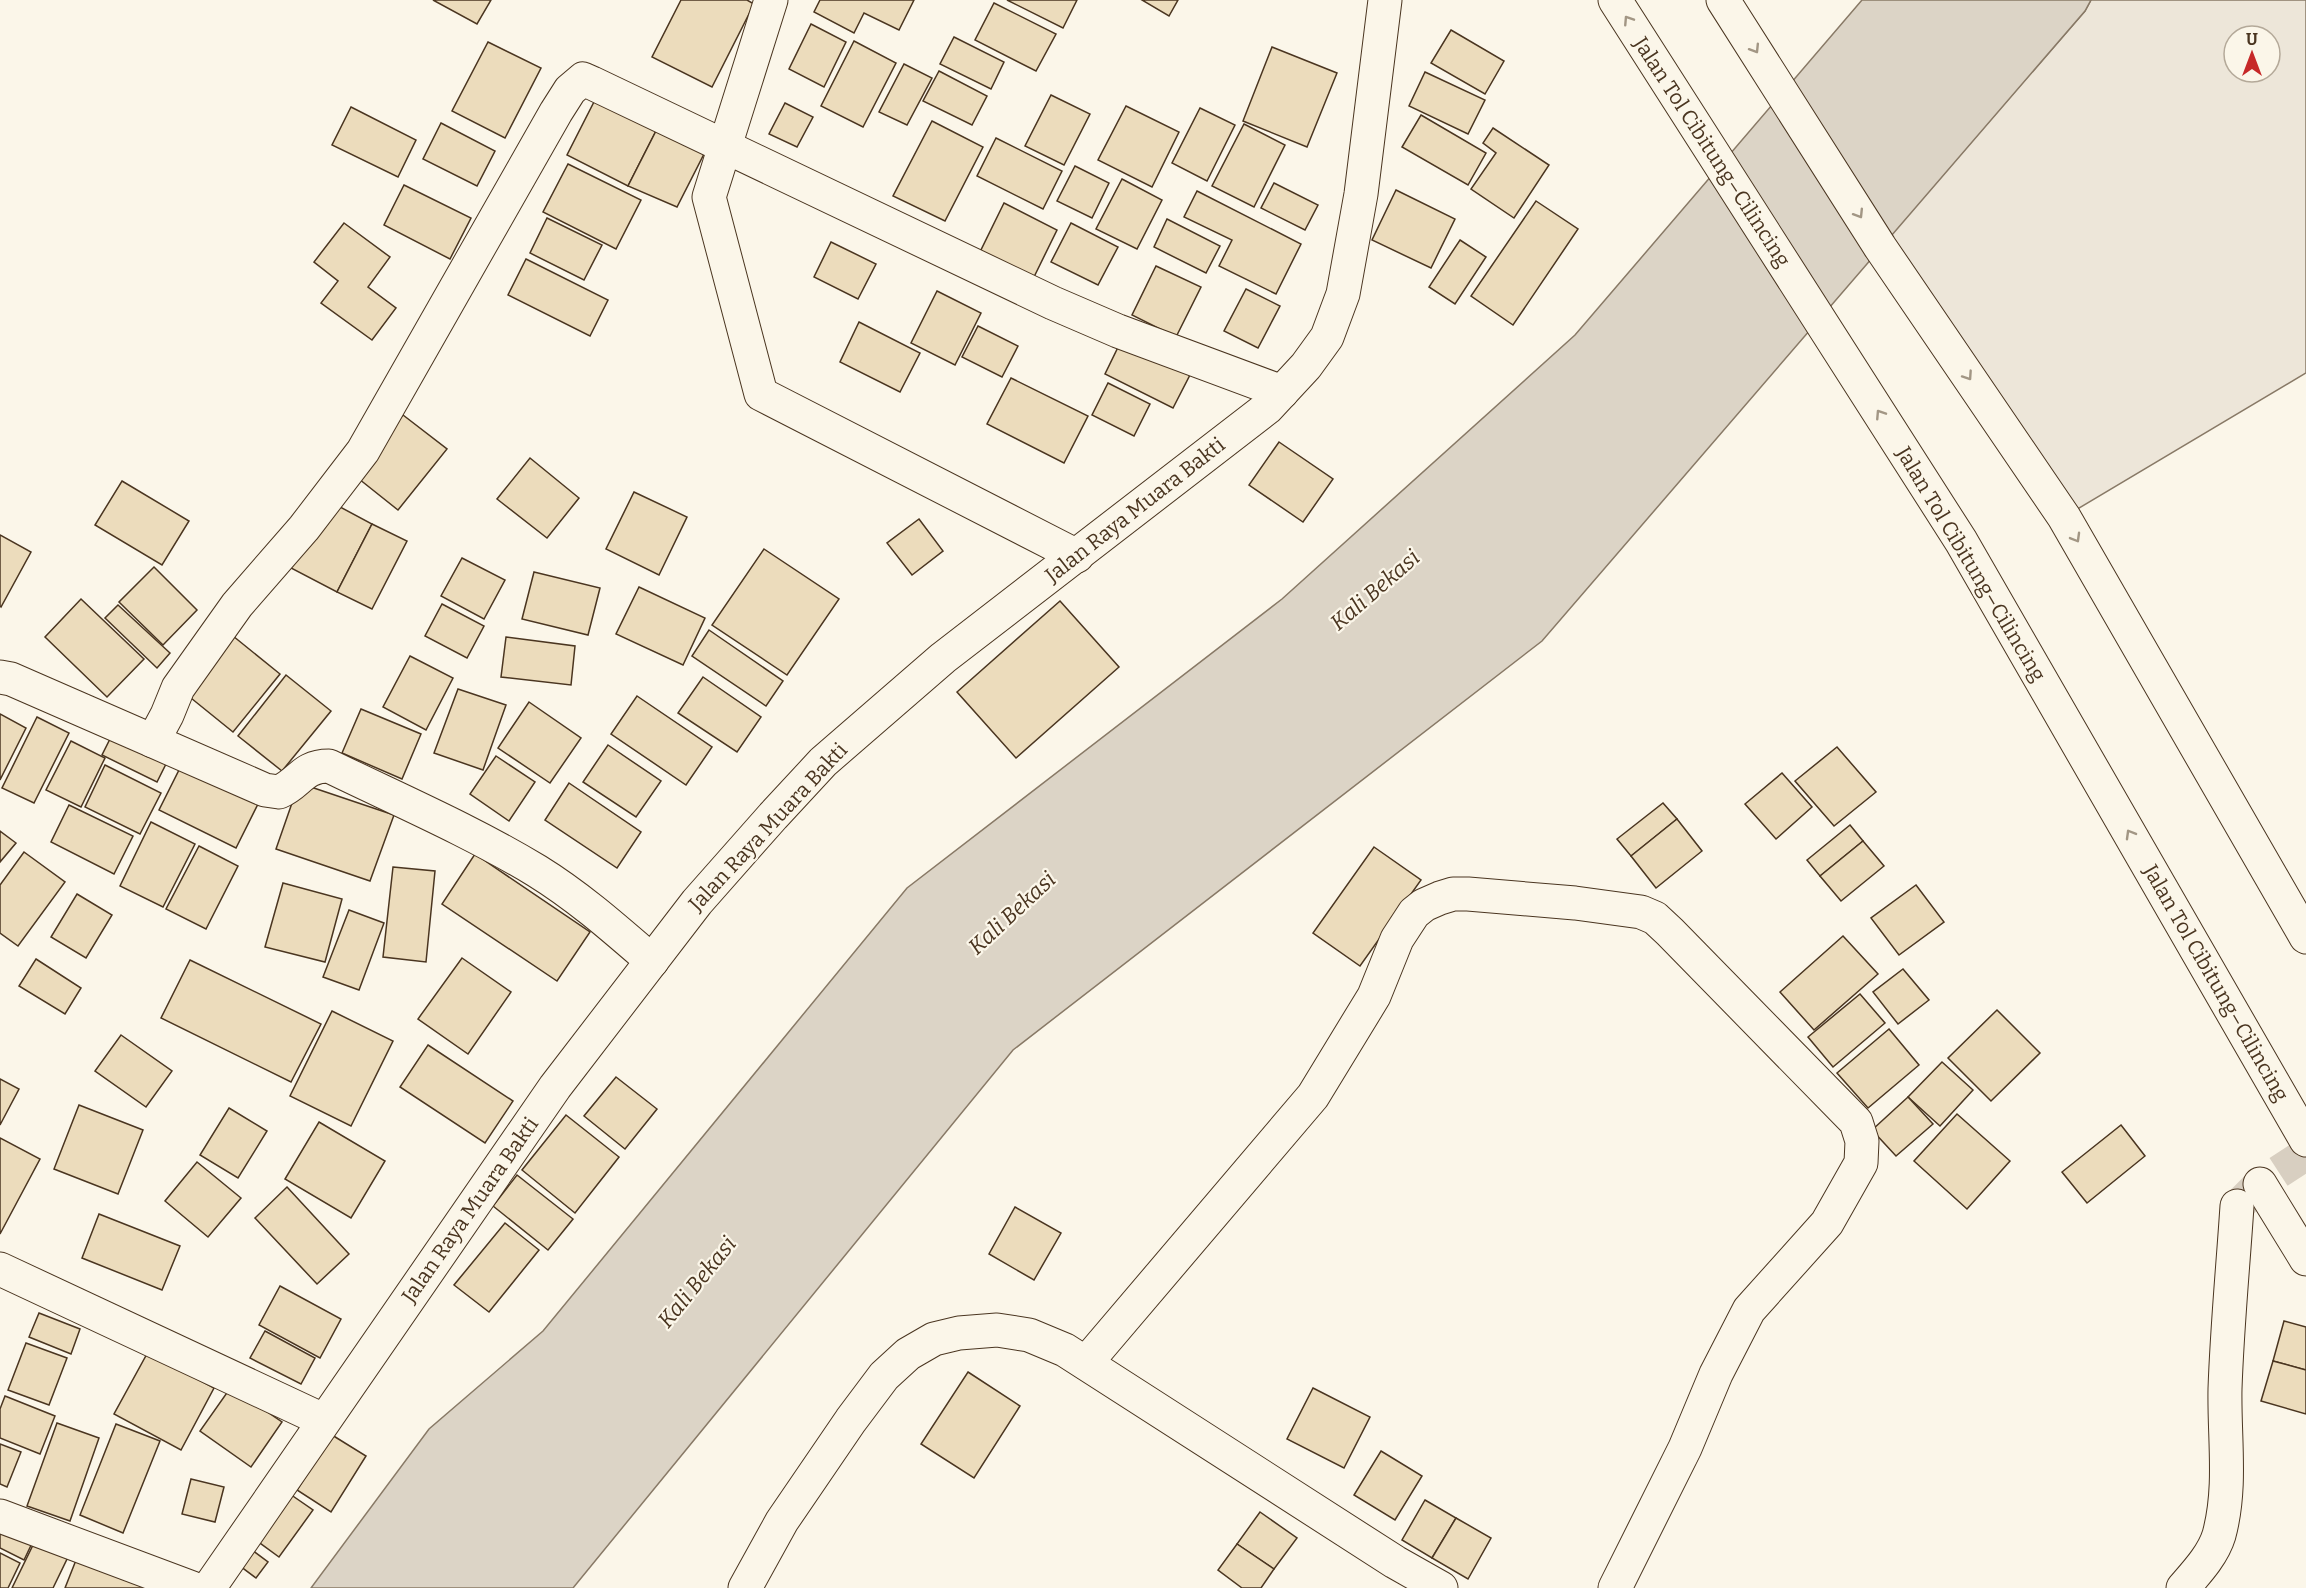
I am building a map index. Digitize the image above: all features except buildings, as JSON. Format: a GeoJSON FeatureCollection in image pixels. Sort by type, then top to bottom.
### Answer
{"type":"FeatureCollection","features":[{"type":"Feature","properties":{"kind":"main road"},"geometry":{"type":"LineString","coordinates":[[771,0],[709,197],[761,394],[1077,555]]}},
{"type":"Feature","properties":{"kind":"main road","name":"Jalan Raya Muara Bakti"},"geometry":{"type":"LineString","coordinates":[[209,1588],[555,1087],[697,902],[823,762],[943,658],[1267,408],[1306,366],[1327,337],[1343,294],[1361,194],[1385,0]]}},
{"type":"Feature","properties":{"kind":"main road","name":"Jalan Tol Cibitung–Cilincing"},"geometry":{"type":"LineString","coordinates":[[1615,0],[1961,541],[2306,1140]]}},
{"type":"Feature","properties":{"kind":"main road"},"geometry":{"type":"LineString","coordinates":[[1723,0],[1880,247],[2064,517],[2306,937]]}},
{"type":"Feature","properties":{"kind":"main road"},"geometry":{"type":"LineString","coordinates":[[153,741],[178,688],[237,604],[304,528],[363,451],[556,112],[577,83],[583,79],[1053,303],[1118,331],[1282,392]]}},
{"type":"Feature","properties":{"kind":"main road"},"geometry":{"type":"LineString","coordinates":[[0,677],[11,679],[256,788],[274,792],[284,790],[306,771],[316,766],[330,766],[462,830],[537,871],[593,910],[652,961]]}},
{"type":"Feature","properties":{"kind":"main road"},"geometry":{"type":"LineString","coordinates":[[1086,1363],[1313,1096],[1374,996],[1397,939],[1414,914],[1424,905],[1453,894],[1468,894],[1641,912],[1655,918],[1857,1122],[1862,1141],[1861,1163],[1827,1223],[1749,1310],[1716,1374],[1685,1448],[1615,1588]]}},
{"type":"Feature","properties":{"kind":"main road"},"geometry":{"type":"LineString","coordinates":[[2183,1588],[2200,1567],[2218,1538],[2225,1506],[2227,1458],[2225,1390],[2248,1195],[2306,1259]]}},
{"type":"Feature","properties":{"kind":"main road"},"geometry":{"type":"LineString","coordinates":[[0,1269],[323,1420]]}},
{"type":"Feature","properties":{"kind":"main road"},"geometry":{"type":"LineString","coordinates":[[745,1588],[782,1521],[850,1420],[884,1376],[908,1354],[934,1339],[959,1333],[997,1330],[1029,1335],[1065,1350],[1395,1562],[1441,1588]]}},
{"type":"Feature","properties":{"kind":"main road"},"geometry":{"type":"LineString","coordinates":[[0,1516],[192,1588]]}},
{"type":"Feature","properties":{"kind":"shaded area"},"geometry":{"type":"Polygon","coordinates":[[[2091,0],[2306,0],[2306,373],[2064,517],[1880,247],[2085,11],[2091,0]]]}},
{"type":"Feature","properties":{"kind":"water","name":"Kali Bekasi"},"geometry":{"type":"Polygon","coordinates":[[[1862,0],[2091,0],[2085,11],[1542,641],[1013,1050],[573,1588],[311,1588],[429,1429],[543,1331],[907,888],[1282,599],[1575,335],[1862,0]]]}},
{"type":"Feature","properties":{"kind":"tunnel"},"geometry":{"type":"LineString","coordinates":[[2241,1203],[2260,1184],[2306,1154]]}}]}
